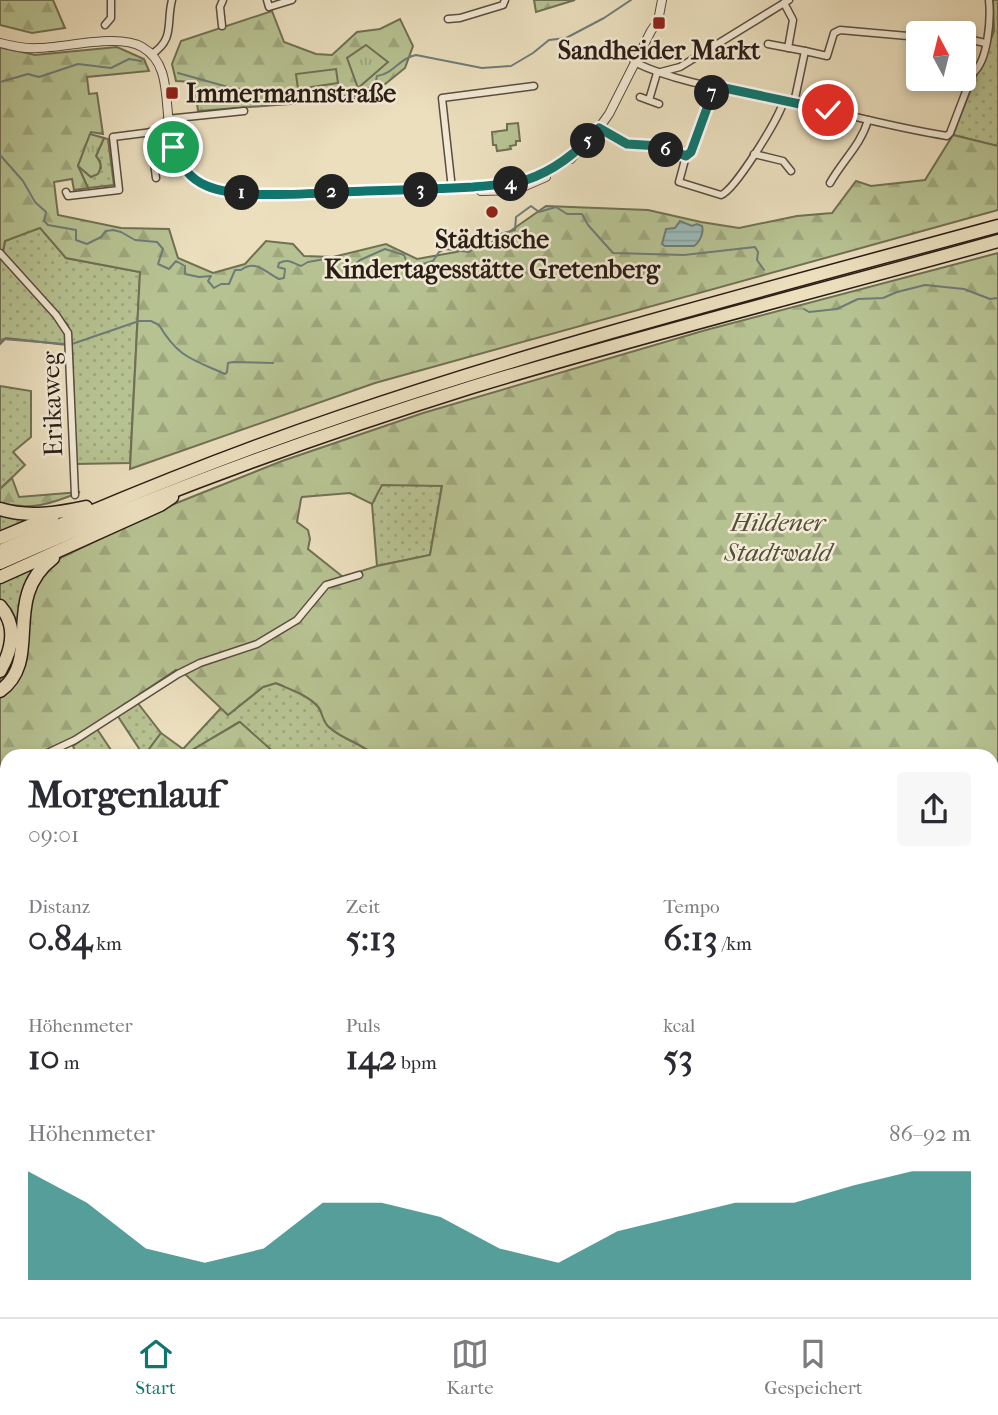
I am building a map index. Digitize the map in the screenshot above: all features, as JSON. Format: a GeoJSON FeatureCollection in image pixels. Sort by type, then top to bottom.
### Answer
{"type":"FeatureCollection","features":[{"type":"Feature","properties":{"kind":"highway"},"geometry":{"type":"LineString","coordinates":[[0,551],[117,500],[272,440],[459,378],[582,341],[998,226]]}},
{"type":"Feature","properties":{"kind":"highway"},"geometry":{"type":"LineString","coordinates":[[0,563],[187,486],[344,429],[473,387],[998,242]]}},
{"type":"Feature","properties":{"kind":"highway"},"geometry":{"type":"LineString","coordinates":[[0,577],[160,506],[187,486]]}},
{"type":"Feature","properties":{"kind":"highway"},"geometry":{"type":"LineString","coordinates":[[0,509],[28,514],[63,512],[117,500]]}},
{"type":"Feature","properties":{"kind":"highway"},"geometry":{"type":"LineString","coordinates":[[0,538],[63,512]]}},
{"type":"Feature","properties":{"kind":"highway"},"geometry":{"type":"LineString","coordinates":[[0,691],[18,669],[25,600],[32,579],[49,561],[68,547]]}},
{"type":"Feature","properties":{"kind":"highway"},"geometry":{"type":"LineString","coordinates":[[0,606],[11,624],[12,635],[0,671]]}},
{"type":"Feature","properties":{"kind":"street"},"geometry":{"type":"LineString","coordinates":[[105,25],[111,18],[110,0]]}},
{"type":"Feature","properties":{"kind":"street"},"geometry":{"type":"LineString","coordinates":[[152,54],[165,44],[168,37],[172,0]]}},
{"type":"Feature","properties":{"kind":"street"},"geometry":{"type":"LineString","coordinates":[[222,26],[220,7],[223,0]]}},
{"type":"Feature","properties":{"kind":"street"},"geometry":{"type":"LineString","coordinates":[[267,0],[269,7],[292,0]]}},
{"type":"Feature","properties":{"kind":"street"},"geometry":{"type":"LineString","coordinates":[[448,19],[503,5],[505,0]]}},
{"type":"Feature","properties":{"kind":"street"},"geometry":{"type":"LineString","coordinates":[[651,31],[656,0]]}},
{"type":"Feature","properties":{"kind":"street"},"geometry":{"type":"LineString","coordinates":[[0,43],[36,48],[125,41],[142,47],[152,54],[160,66],[164,78],[168,130],[173,147],[186,171],[206,186],[223,191],[289,193],[516,190],[550,175],[574,155],[599,128],[658,21],[662,0]]}},
{"type":"Feature","properties":{"kind":"street"},"geometry":{"type":"LineString","coordinates":[[634,62],[657,73],[947,136],[986,49],[989,0]]}},
{"type":"Feature","properties":{"kind":"street"},"geometry":{"type":"LineString","coordinates":[[657,73],[680,67],[786,2],[793,19],[788,48]]}},
{"type":"Feature","properties":{"kind":"street"},"geometry":{"type":"LineString","coordinates":[[768,44],[827,55],[834,33],[840,30],[906,36]]}},
{"type":"Feature","properties":{"kind":"street"},"geometry":{"type":"LineString","coordinates":[[976,41],[985,43]]}},
{"type":"Feature","properties":{"kind":"street"},"geometry":{"type":"LineString","coordinates":[[794,103],[805,51]]}},
{"type":"Feature","properties":{"kind":"street"},"geometry":{"type":"LineString","coordinates":[[649,100],[657,73]]}},
{"type":"Feature","properties":{"kind":"street"},"geometry":{"type":"LineString","coordinates":[[452,189],[442,98],[534,86]]}},
{"type":"Feature","properties":{"kind":"street"},"geometry":{"type":"LineString","coordinates":[[715,86],[691,152],[686,156],[679,182],[721,195],[728,192],[754,154],[784,100]]}},
{"type":"Feature","properties":{"kind":"street"},"geometry":{"type":"LineString","coordinates":[[640,97],[659,104]]}},
{"type":"Feature","properties":{"kind":"street"},"geometry":{"type":"LineString","coordinates":[[167,119],[244,111]]}},
{"type":"Feature","properties":{"kind":"street"},"geometry":{"type":"LineString","coordinates":[[830,183],[842,162],[849,157],[868,120]]}},
{"type":"Feature","properties":{"kind":"street"},"geometry":{"type":"LineString","coordinates":[[599,128],[627,144],[660,146],[686,156]]}},
{"type":"Feature","properties":{"kind":"street"},"geometry":{"type":"LineString","coordinates":[[66,192],[68,196],[119,190],[113,137],[168,130]]}},
{"type":"Feature","properties":{"kind":"street"},"geometry":{"type":"LineString","coordinates":[[150,132],[156,178]]}},
{"type":"Feature","properties":{"kind":"street"},"geometry":{"type":"LineString","coordinates":[[754,154],[783,161],[791,172]]}},
{"type":"Feature","properties":{"kind":"street","name":"Erikaweg"},"geometry":{"type":"LineString","coordinates":[[0,253],[57,315],[68,333],[75,495]]}},
{"type":"Feature","properties":{"kind":"street"},"geometry":{"type":"LineString","coordinates":[[56,749],[75,740],[178,674],[200,663],[257,644],[297,620],[326,585],[359,575]]}},
{"type":"Feature","properties":{"kind":"green space"},"geometry":{"type":"Polygon","coordinates":[[[0,0],[53,0],[65,28],[32,33],[0,25],[0,0]]]}},
{"type":"Feature","properties":{"kind":"green space"},"geometry":{"type":"Polygon","coordinates":[[[534,0],[575,0],[536,12],[534,0]]]}},
{"type":"Feature","properties":{"kind":"green space"},"geometry":{"type":"Polygon","coordinates":[[[993,0],[998,0],[998,146],[953,135],[970,91],[976,91],[976,77],[994,31],[993,0]]]}},
{"type":"Feature","properties":{"kind":"green space"},"geometry":{"type":"Polygon","coordinates":[[[272,11],[284,42],[316,54],[332,55],[357,32],[380,29],[400,19],[413,46],[405,68],[368,98],[198,111],[194,82],[176,81],[172,64],[181,41],[272,11]]]}},
{"type":"Feature","properties":{"kind":"green space"},"geometry":{"type":"Polygon","coordinates":[[[366,45],[388,62],[358,88],[347,58],[366,45]]]}},
{"type":"Feature","properties":{"kind":"green space"},"geometry":{"type":"Polygon","coordinates":[[[0,47],[35,55],[117,47],[144,59],[149,71],[87,77],[89,94],[97,93],[103,134],[91,132],[78,166],[88,188],[74,190],[72,179],[54,182],[58,215],[121,228],[169,229],[178,258],[213,273],[245,264],[266,241],[293,244],[304,256],[333,257],[386,244],[417,259],[456,252],[496,241],[546,206],[648,210],[739,228],[797,216],[832,213],[856,181],[871,186],[925,180],[953,135],[998,146],[998,210],[375,383],[130,469],[140,272],[66,258],[40,228],[5,241],[3,251],[0,249],[0,47]]]}},
{"type":"Feature","properties":{"kind":"green space"},"geometry":{"type":"Polygon","coordinates":[[[336,69],[338,83],[298,89],[296,74],[336,69]]]}},
{"type":"Feature","properties":{"kind":"green space"},"geometry":{"type":"Polygon","coordinates":[[[518,123],[520,141],[510,146],[511,149],[497,151],[496,145],[493,145],[492,132],[507,130],[507,124],[518,123]]]}},
{"type":"Feature","properties":{"kind":"green space"},"geometry":{"type":"Polygon","coordinates":[[[90,134],[104,138],[96,156],[100,169],[98,174],[91,177],[78,166],[90,134]]]}},
{"type":"Feature","properties":{"kind":"green space"},"geometry":{"type":"Polygon","coordinates":[[[104,138],[108,139],[114,185],[88,188],[78,166],[91,177],[101,168],[96,156],[104,138]]]}},
{"type":"Feature","properties":{"kind":"green space"},"geometry":{"type":"Polygon","coordinates":[[[40,227],[66,258],[140,272],[130,463],[76,464],[72,348],[68,325],[3,252],[5,241],[40,227]]]}},
{"type":"Feature","properties":{"kind":"green space","name":"Hildener Stadtwald"},"geometry":{"type":"Polygon","coordinates":[[[998,253],[998,749],[365,749],[329,727],[319,708],[293,690],[276,683],[263,687],[228,715],[185,674],[176,670],[70,741],[51,749],[0,749],[0,697],[13,686],[35,581],[50,563],[164,508],[282,461],[423,413],[706,330],[998,253]],[[382,485],[372,504],[350,493],[301,499],[297,522],[308,530],[308,549],[343,577],[377,566],[430,555],[442,486],[382,485]]]}},
{"type":"Feature","properties":{"kind":"green space"},"geometry":{"type":"Polygon","coordinates":[[[0,256],[50,310],[59,322],[68,345],[6,338],[0,344],[0,256]]]}},
{"type":"Feature","properties":{"kind":"green space"},"geometry":{"type":"Polygon","coordinates":[[[0,386],[31,391],[31,437],[13,452],[25,465],[0,489],[0,386]]]}},
{"type":"Feature","properties":{"kind":"green space"},"geometry":{"type":"Polygon","coordinates":[[[12,478],[19,497],[80,492],[40,505],[0,503],[0,489],[12,478]]]}},
{"type":"Feature","properties":{"kind":"green space"},"geometry":{"type":"Polygon","coordinates":[[[381,485],[442,485],[430,555],[377,566],[372,504],[381,485]]]}},
{"type":"Feature","properties":{"kind":"green space"},"geometry":{"type":"Polygon","coordinates":[[[0,513],[39,516],[0,532],[0,513]]]}},
{"type":"Feature","properties":{"kind":"green space"},"geometry":{"type":"Polygon","coordinates":[[[49,557],[17,658],[0,687],[0,679],[12,656],[0,602],[0,579],[49,557]]]}},
{"type":"Feature","properties":{"kind":"green space"},"geometry":{"type":"Polygon","coordinates":[[[276,683],[299,693],[319,708],[329,727],[365,749],[270,749],[239,722],[194,749],[183,749],[221,708],[228,715],[263,687],[276,683]]]}},
{"type":"Feature","properties":{"kind":"green space"},"geometry":{"type":"Polygon","coordinates":[[[137,702],[161,733],[149,749],[139,749],[117,715],[137,702]]]}},
{"type":"Feature","properties":{"kind":"green space"},"geometry":{"type":"Polygon","coordinates":[[[240,722],[270,749],[194,749],[240,722]]]}},
{"type":"Feature","properties":{"kind":"green space"},"geometry":{"type":"Polygon","coordinates":[[[97,729],[110,749],[74,749],[73,746],[97,729]]]}},
{"type":"Feature","properties":{"kind":"green space"},"geometry":{"type":"Polygon","coordinates":[[[161,733],[183,749],[149,749],[161,733]]]}},
{"type":"Feature","properties":{"kind":"water"},"geometry":{"type":"Polygon","coordinates":[[[680,221],[692,226],[702,226],[698,242],[694,246],[662,244],[666,229],[675,228],[680,221]]]}},
{"type":"Feature","properties":{"kind":"waterway"},"geometry":{"type":"LineString","coordinates":[[178,73],[228,87],[296,98],[309,92],[352,97],[375,85],[377,76],[416,55],[482,68],[511,66],[549,40],[566,38],[631,0]]}},
{"type":"Feature","properties":{"kind":"waterway"},"geometry":{"type":"LineString","coordinates":[[0,82],[28,74],[39,77],[78,64],[111,68],[129,59],[141,61]]}},
{"type":"Feature","properties":{"kind":"waterway"},"geometry":{"type":"LineString","coordinates":[[0,155],[23,181],[35,202],[46,212],[44,221],[48,225],[76,230],[76,240],[87,244],[101,237],[106,231],[113,230],[135,240],[157,242],[163,249],[158,264],[169,269],[176,261],[185,266],[185,274],[211,276],[208,281],[214,288],[229,284],[235,270],[246,267],[256,266],[279,279],[284,278],[285,269],[278,267],[279,263],[285,261],[301,266],[325,259],[336,264],[343,259],[346,260],[347,267],[351,268],[360,260],[385,249],[404,255],[409,268],[433,261],[439,252],[445,249],[469,252],[489,237],[515,230],[516,217],[531,206],[539,212],[556,207],[567,214],[582,214],[588,225],[613,253],[684,255],[755,247],[758,252],[757,260],[764,270]]}},
{"type":"Feature","properties":{"kind":"waterway"},"geometry":{"type":"LineString","coordinates":[[804,309],[809,312],[837,309],[858,299],[883,298],[925,285],[964,289],[990,299],[998,298]]}},
{"type":"Feature","properties":{"kind":"waterway"},"geometry":{"type":"LineString","coordinates":[[72,344],[139,321],[151,321],[159,325],[179,351],[225,374],[228,363],[273,363]]}},
{"type":"Feature","properties":{"kind":"waterway"},"geometry":{"type":"LineString","coordinates":[[0,342],[3,339],[65,344]]}},
{"type":"Feature","properties":{"kind":"place","name":"Sandheider Markt"},"geometry":{"type":"Point","coordinates":[659,23]}},
{"type":"Feature","properties":{"kind":"place","name":"Immermannstraße"},"geometry":{"type":"Point","coordinates":[172,93]}},
{"type":"Feature","properties":{"kind":"place","name":"Städtische Kindertagesstätte Gretenberg"},"geometry":{"type":"Point","coordinates":[492,212]}},
{"type":"Feature","properties":{"kind":"route"},"geometry":{"type":"LineString","coordinates":[[173,147],[192,177],[206,186],[229,192],[313,193],[452,189],[510,184],[538,175],[574,155],[599,128],[627,144],[660,146],[686,156],[691,152],[715,86],[828,110]]}}]}
